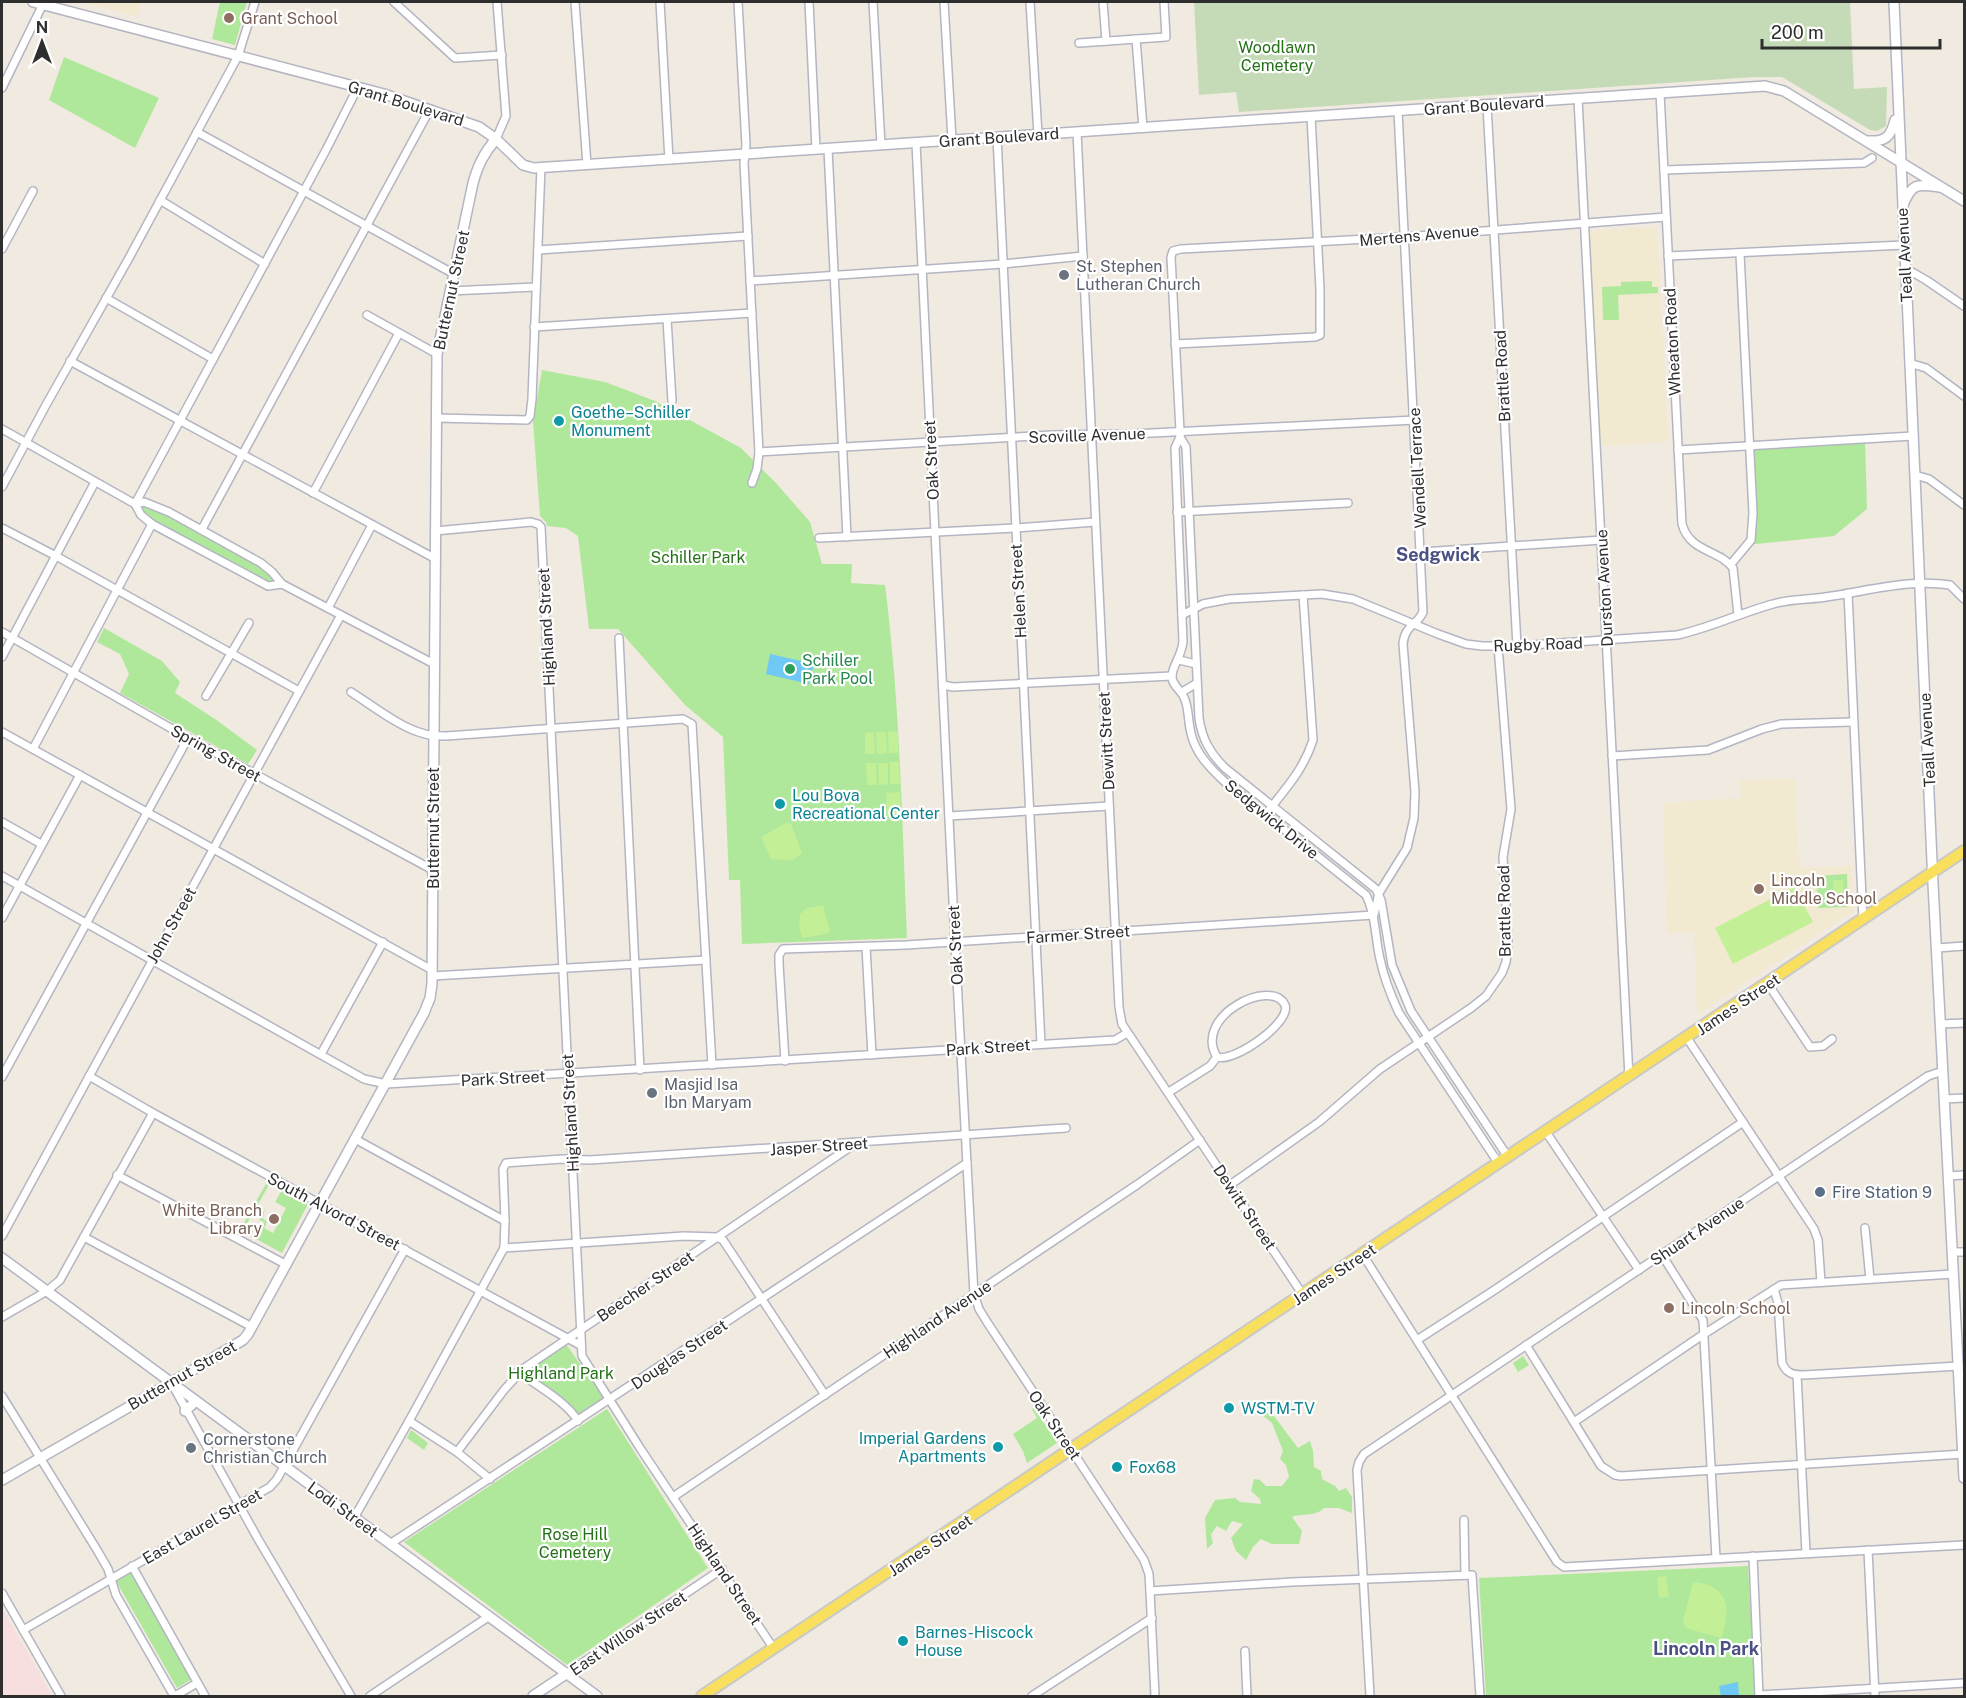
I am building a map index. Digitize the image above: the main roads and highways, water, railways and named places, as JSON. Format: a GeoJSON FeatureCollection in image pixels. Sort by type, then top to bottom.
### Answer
{"type":"FeatureCollection","features":[{"type":"Feature","properties":{"kind":"main road","name":"James Street"},"geometry":{"type":"LineString","coordinates":[[702,1696],[1965,851]]}},
{"type":"Feature","properties":{"kind":"water","name":"Schiller Park Pool"},"geometry":{"type":"Polygon","coordinates":[[[770,654],[814,664],[809,684],[766,674],[770,654]]]}},
{"type":"Feature","properties":{"kind":"water"},"geometry":{"type":"Polygon","coordinates":[[[1738,1682],[1739,1696],[1721,1696],[1719,1686],[1738,1682]]]}},
{"type":"Feature","properties":{"kind":"place","name":"Grant School"},"geometry":{"type":"Point","coordinates":[229,18]}},
{"type":"Feature","properties":{"kind":"place","name":"St. Stephen Lutheran Church"},"geometry":{"type":"Point","coordinates":[1064,275]}},
{"type":"Feature","properties":{"kind":"place","name":"Goethe–Schiller Monument"},"geometry":{"type":"Point","coordinates":[559,421]}},
{"type":"Feature","properties":{"kind":"place","name":"Schiller Park Pool"},"geometry":{"type":"Point","coordinates":[790,669]}},
{"type":"Feature","properties":{"kind":"place","name":"Lou Bova Recreational Center"},"geometry":{"type":"Point","coordinates":[780,804]}},
{"type":"Feature","properties":{"kind":"place","name":"Lincoln Middle School"},"geometry":{"type":"Point","coordinates":[1759,889]}},
{"type":"Feature","properties":{"kind":"place","name":"Masjid Isa Ibn Maryam"},"geometry":{"type":"Point","coordinates":[652,1093]}},
{"type":"Feature","properties":{"kind":"place","name":"Fire Station 9"},"geometry":{"type":"Point","coordinates":[1820,1192]}},
{"type":"Feature","properties":{"kind":"place","name":"White Branch Library"},"geometry":{"type":"Point","coordinates":[274,1219]}},
{"type":"Feature","properties":{"kind":"place","name":"Lincoln School"},"geometry":{"type":"Point","coordinates":[1669,1308]}},
{"type":"Feature","properties":{"kind":"place","name":"WSTM-TV"},"geometry":{"type":"Point","coordinates":[1229,1408]}},
{"type":"Feature","properties":{"kind":"place","name":"Imperial Gardens Apartments"},"geometry":{"type":"Point","coordinates":[998,1447]}},
{"type":"Feature","properties":{"kind":"place","name":"Cornerstone Christian Church"},"geometry":{"type":"Point","coordinates":[191,1448]}},
{"type":"Feature","properties":{"kind":"place","name":"Fox68"},"geometry":{"type":"Point","coordinates":[1117,1467]}},
{"type":"Feature","properties":{"kind":"place","name":"Barnes-Hiscock House"},"geometry":{"type":"Point","coordinates":[903,1641]}},
{"type":"Feature","properties":{"kind":"district","name":"Sedgwick"},"geometry":{"type":"Point","coordinates":[1438,555]}},
{"type":"Feature","properties":{"kind":"district","name":"Lincoln Park"},"geometry":{"type":"Point","coordinates":[1706,1649]}},
{"type":"Feature","properties":{"kind":"park label","name":"Woodlawn Cemetery"},"geometry":{"type":"Point","coordinates":[1277,56]}},
{"type":"Feature","properties":{"kind":"park label","name":"Schiller Park"},"geometry":{"type":"Point","coordinates":[698,557]}},
{"type":"Feature","properties":{"kind":"park label","name":"Highland Park"},"geometry":{"type":"Point","coordinates":[561,1373]}},
{"type":"Feature","properties":{"kind":"park label","name":"Rose Hill Cemetery"},"geometry":{"type":"Point","coordinates":[575,1543]}}]}
